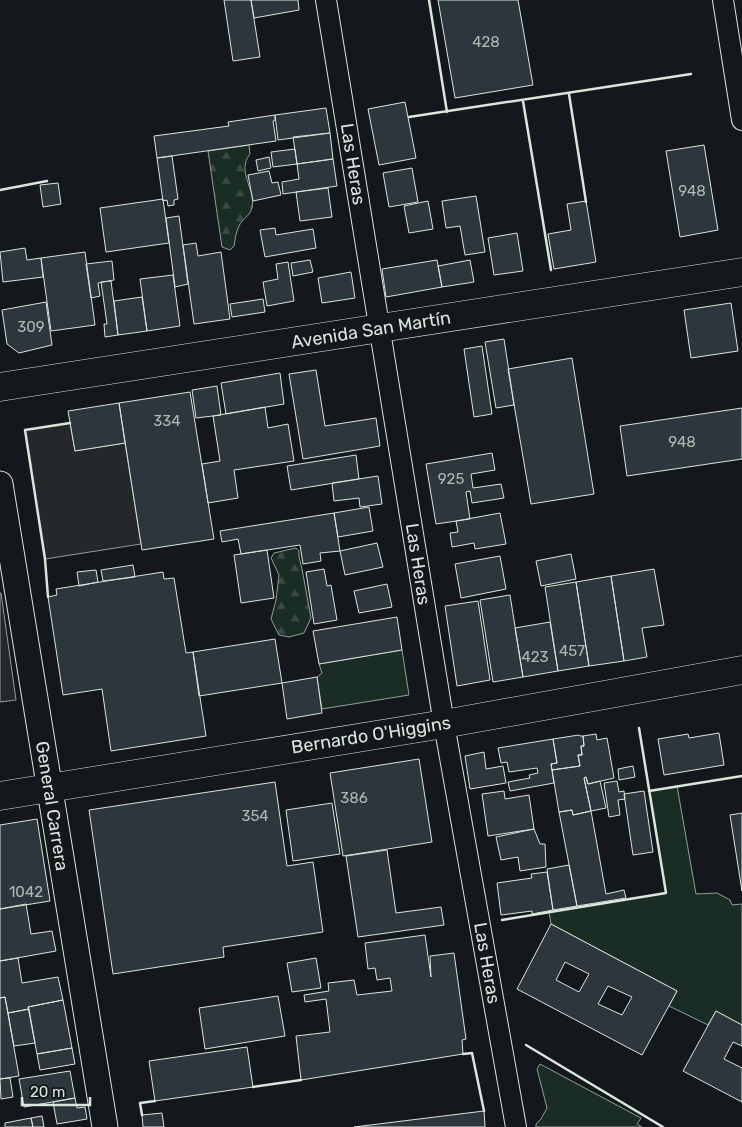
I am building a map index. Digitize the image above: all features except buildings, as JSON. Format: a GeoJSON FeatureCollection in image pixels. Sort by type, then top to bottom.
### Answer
{"type":"FeatureCollection","features":[{"type":"Feature","properties":{"kind":"main road","name":"Avenida San Martín"},"geometry":{"type":"LineString","coordinates":[[0,387],[742,272]]}},
{"type":"Feature","properties":{"kind":"main road","name":"Bernardo O'Higgins"},"geometry":{"type":"LineString","coordinates":[[0,796],[444,724],[742,670]]}},
{"type":"Feature","properties":{"kind":"street","name":"Las Heras"},"geometry":{"type":"LineString","coordinates":[[326,0],[444,724],[516,1127]]}},
{"type":"Feature","properties":{"kind":"street"},"geometry":{"type":"LineString","coordinates":[[723,0],[742,120]]}},
{"type":"Feature","properties":{"kind":"street","name":"General Carrera"},"geometry":{"type":"LineString","coordinates":[[0,484],[105,1127]]}},
{"type":"Feature","properties":{"kind":"green space"},"geometry":{"type":"Polygon","coordinates":[[[249,145],[250,154],[245,167],[252,208],[239,226],[234,246],[230,250],[222,247],[208,151],[249,145]]]}},
{"type":"Feature","properties":{"kind":"green space"},"geometry":{"type":"Polygon","coordinates":[[[296,548],[299,551],[311,618],[304,633],[289,637],[279,635],[271,619],[276,600],[279,575],[271,558],[274,553],[296,548]]]}},
{"type":"Feature","properties":{"kind":"green space"},"geometry":{"type":"Polygon","coordinates":[[[402,650],[409,695],[322,709],[317,677],[322,673],[319,664],[402,650]]]}},
{"type":"Feature","properties":{"kind":"green space"},"geometry":{"type":"Polygon","coordinates":[[[677,786],[696,894],[717,893],[730,900],[732,905],[742,904],[742,1025],[716,1011],[708,1025],[669,1006],[677,991],[551,924],[549,912],[666,893],[649,791],[677,786]]]}},
{"type":"Feature","properties":{"kind":"green space"},"geometry":{"type":"Polygon","coordinates":[[[540,1064],[641,1118],[637,1124],[642,1127],[536,1127],[536,1124],[547,1108],[537,1069],[540,1064]]]}},
{"type":"Feature","properties":{"kind":"shaded area"},"geometry":{"type":"Polygon","coordinates":[[[70,423],[75,451],[125,443],[141,544],[45,559],[25,430],[70,423]]]}},
{"type":"Feature","properties":{"kind":"shaded area"},"geometry":{"type":"Polygon","coordinates":[[[0,593],[16,700],[0,702],[0,593]]]}},
{"type":"Feature","properties":{"kind":"wall"},"geometry":{"type":"LineString","coordinates":[[429,0],[447,112]]}},
{"type":"Feature","properties":{"kind":"wall"},"geometry":{"type":"LineString","coordinates":[[409,117],[691,74]]}},
{"type":"Feature","properties":{"kind":"wall"},"geometry":{"type":"LineString","coordinates":[[569,94],[586,202]]}},
{"type":"Feature","properties":{"kind":"wall"},"geometry":{"type":"LineString","coordinates":[[523,101],[551,270]]}},
{"type":"Feature","properties":{"kind":"wall"},"geometry":{"type":"LineString","coordinates":[[0,190],[47,181]]}},
{"type":"Feature","properties":{"kind":"wall"},"geometry":{"type":"LineString","coordinates":[[48,597],[45,559],[25,430],[70,423]]}},
{"type":"Feature","properties":{"kind":"wall"},"geometry":{"type":"LineString","coordinates":[[502,920],[666,893],[639,728]]}},
{"type":"Feature","properties":{"kind":"wall"},"geometry":{"type":"LineString","coordinates":[[649,791],[742,776]]}},
{"type":"Feature","properties":{"kind":"wall"},"geometry":{"type":"LineString","coordinates":[[526,1045],[663,1127]]}},
{"type":"Feature","properties":{"kind":"wall"},"geometry":{"type":"LineString","coordinates":[[463,1054],[472,1053],[484,1111]]}},
{"type":"Feature","properties":{"kind":"wall"},"geometry":{"type":"LineString","coordinates":[[253,1087],[301,1080]]}},
{"type":"Feature","properties":{"kind":"wall"},"geometry":{"type":"LineString","coordinates":[[142,1115],[140,1103],[155,1101]]}}]}
